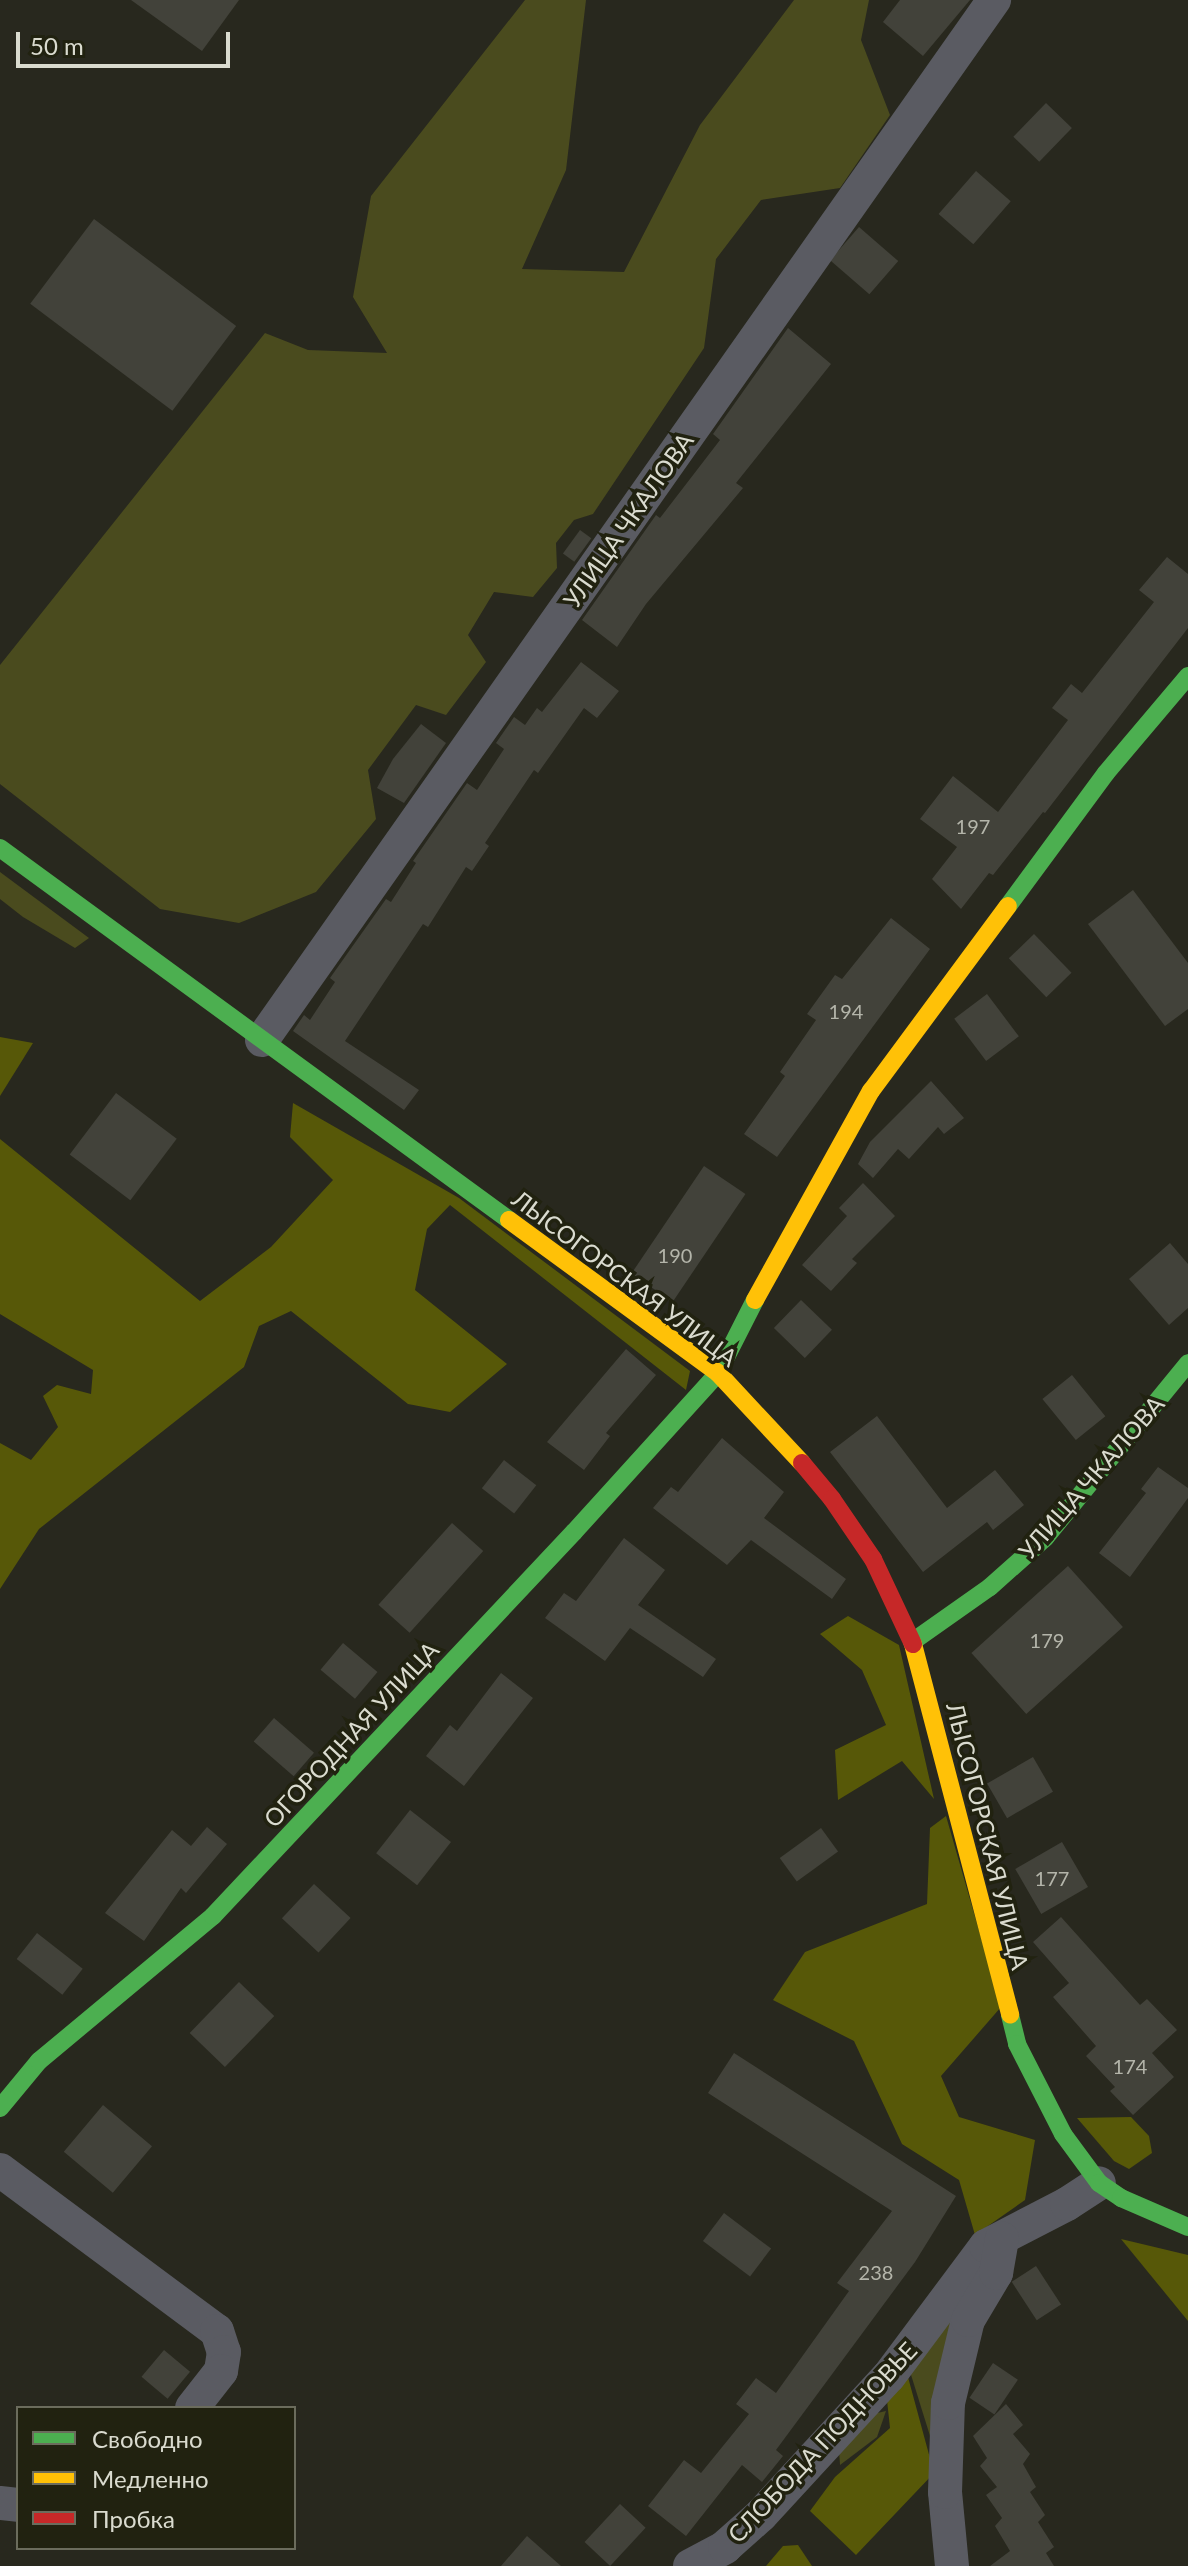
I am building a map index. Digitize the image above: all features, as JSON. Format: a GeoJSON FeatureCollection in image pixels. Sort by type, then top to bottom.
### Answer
{"type":"FeatureCollection","features":[{"type":"Feature","properties":{"kind":"street","name":"УЛИЦА ЧКАЛОВА"},"geometry":{"type":"LineString","coordinates":[[262,1040],[994,0]]}},
{"type":"Feature","properties":{"kind":"street","name":"ОГОРОДНАЯ УЛИЦА"},"geometry":{"type":"LineString","coordinates":[[0,2108],[39,2061],[213,1916],[563,1544],[718,1373],[792,1228],[871,1091],[1106,773],[1188,676]]}},
{"type":"Feature","properties":{"kind":"street","name":"ЛЫСОГОРСКАЯ УЛИЦА"},"geometry":{"type":"LineString","coordinates":[[0,848],[718,1373],[773,1429],[832,1499],[873,1559],[912,1642],[1017,2044],[1063,2134],[1099,2183],[1121,2198],[1188,2227]]}},
{"type":"Feature","properties":{"kind":"street","name":"УЛИЦА ЧКАЛОВА"},"geometry":{"type":"LineString","coordinates":[[912,1642],[990,1587],[1045,1538],[1188,1363]]}},
{"type":"Feature","properties":{"kind":"street"},"geometry":{"type":"LineString","coordinates":[[0,2170],[217,2331],[224,2352],[221,2371],[194,2406]]}},
{"type":"Feature","properties":{"kind":"street"},"geometry":{"type":"LineString","coordinates":[[952,2566],[945,2492],[948,2403],[968,2320],[996,2273],[987,2250],[1099,2183]]}},
{"type":"Feature","properties":{"kind":"street","name":"СЛОБОДА ПОДНОВЬЕ"},"geometry":{"type":"LineString","coordinates":[[690,2566],[725,2547],[761,2515],[889,2376],[987,2250]]}},
{"type":"Feature","properties":{"kind":"shaded area"},"geometry":{"type":"Polygon","coordinates":[[[525,0],[586,0],[566,170],[522,269],[624,272],[700,125],[794,0],[869,0],[861,40],[890,115],[840,188],[761,200],[716,259],[704,348],[593,514],[574,520],[556,543],[557,568],[533,597],[494,592],[468,635],[486,662],[446,715],[416,705],[368,770],[376,819],[316,892],[239,923],[160,909],[0,784],[0,665],[265,333],[308,350],[387,353],[353,297],[371,196],[525,0]]]}},
{"type":"Feature","properties":{"kind":"shaded area"},"geometry":{"type":"Polygon","coordinates":[[[0,872],[89,938],[75,948],[23,917],[0,899],[0,872]]]}},
{"type":"Feature","properties":{"kind":"shaded area"},"geometry":{"type":"Polygon","coordinates":[[[0,1037],[33,1043],[0,1096],[0,1037]]]}},
{"type":"Feature","properties":{"kind":"shaded area"},"geometry":{"type":"Polygon","coordinates":[[[293,1103],[459,1198],[690,1371],[686,1390],[450,1205],[427,1229],[415,1290],[507,1364],[450,1412],[408,1404],[291,1311],[259,1326],[244,1367],[39,1529],[0,1589],[0,1443],[31,1460],[58,1427],[43,1396],[57,1385],[91,1394],[93,1370],[0,1314],[0,1139],[200,1301],[271,1247],[333,1180],[290,1137],[293,1103]]]}},
{"type":"Feature","properties":{"kind":"shaded area"},"geometry":{"type":"Polygon","coordinates":[[[848,1616],[899,1645],[934,1799],[902,1761],[838,1800],[835,1750],[886,1725],[862,1670],[820,1634],[848,1616]]]}},
{"type":"Feature","properties":{"kind":"shaded area"},"geometry":{"type":"Polygon","coordinates":[[[946,1816],[1001,2007],[941,2076],[959,2117],[1035,2140],[1025,2200],[975,2235],[959,2180],[902,2144],[854,2041],[773,2000],[805,1952],[927,1904],[930,1828],[946,1816]]]}},
{"type":"Feature","properties":{"kind":"shaded area"},"geometry":{"type":"Polygon","coordinates":[[[1131,2117],[1149,2136],[1152,2153],[1129,2169],[1114,2161],[1077,2118],[1131,2117]]]}},
{"type":"Feature","properties":{"kind":"shaded area"},"geometry":{"type":"Polygon","coordinates":[[[1121,2239],[1188,2255],[1188,2321],[1121,2239]]]}},
{"type":"Feature","properties":{"kind":"shaded area"},"geometry":{"type":"Polygon","coordinates":[[[990,2248],[931,2439],[907,2362],[990,2248]]]}},
{"type":"Feature","properties":{"kind":"shaded area"},"geometry":{"type":"Polygon","coordinates":[[[905,2366],[934,2473],[856,2555],[810,2511],[835,2477],[890,2428],[886,2391],[905,2366]]]}},
{"type":"Feature","properties":{"kind":"shaded area"},"geometry":{"type":"Polygon","coordinates":[[[886,2411],[877,2437],[840,2465],[839,2450],[864,2416],[886,2411]]]}},
{"type":"Feature","properties":{"kind":"shaded area"},"geometry":{"type":"Polygon","coordinates":[[[798,2545],[812,2566],[766,2566],[783,2546],[798,2545]]]}},
{"type":"Feature","properties":{"kind":"building"},"geometry":{"type":"Polygon","coordinates":[[[131,0],[239,0],[202,51],[131,0]]]}},
{"type":"Feature","properties":{"kind":"building"},"geometry":{"type":"Polygon","coordinates":[[[900,0],[970,0],[923,56],[883,22],[900,0]]]}},
{"type":"Feature","properties":{"kind":"building"},"geometry":{"type":"Polygon","coordinates":[[[1046,103],[1072,128],[1039,162],[1013,137],[1046,103]]]}},
{"type":"Feature","properties":{"kind":"building"},"geometry":{"type":"Polygon","coordinates":[[[976,171],[1011,201],[973,244],[939,214],[976,171]]]}},
{"type":"Feature","properties":{"kind":"building"},"geometry":{"type":"Polygon","coordinates":[[[94,219],[236,326],[172,411],[30,304],[94,219]]]}},
{"type":"Feature","properties":{"kind":"building"},"geometry":{"type":"Polygon","coordinates":[[[859,227],[898,261],[869,294],[830,260],[859,227]]]}},
{"type":"Feature","properties":{"kind":"building"},"geometry":{"type":"Polygon","coordinates":[[[788,328],[831,364],[736,483],[743,488],[646,604],[617,647],[582,620],[656,515],[660,518],[720,440],[713,434],[788,328]]]}},
{"type":"Feature","properties":{"kind":"building"},"geometry":{"type":"Polygon","coordinates":[[[580,530],[591,538],[574,562],[563,553],[580,530]]]}},
{"type":"Feature","properties":{"kind":"building"},"geometry":{"type":"Polygon","coordinates":[[[1167,557],[1188,574],[1188,628],[1045,813],[993,875],[989,873],[961,909],[932,879],[957,847],[920,819],[953,776],[998,812],[1068,720],[1052,708],[1071,684],[1082,693],[1154,602],[1139,590],[1167,557]]]}},
{"type":"Feature","properties":{"kind":"building"},"geometry":{"type":"Polygon","coordinates":[[[581,662],[619,691],[597,718],[584,708],[538,773],[534,770],[485,843],[489,846],[472,871],[466,867],[428,927],[423,924],[345,1041],[419,1090],[404,1110],[293,1031],[304,1015],[310,1020],[335,982],[330,978],[386,899],[391,902],[416,863],[413,861],[467,783],[477,790],[504,749],[496,743],[514,717],[525,725],[537,708],[542,712],[581,662]]]}},
{"type":"Feature","properties":{"kind":"building"},"geometry":{"type":"Polygon","coordinates":[[[421,724],[446,743],[404,803],[377,788],[393,759],[421,724]]]}},
{"type":"Feature","properties":{"kind":"building"},"geometry":{"type":"Polygon","coordinates":[[[1133,890],[1188,963],[1188,1009],[1165,1026],[1088,924],[1133,890]]]}},
{"type":"Feature","properties":{"kind":"building"},"geometry":{"type":"Polygon","coordinates":[[[891,918],[930,949],[777,1157],[744,1134],[785,1076],[780,1072],[816,1020],[807,1014],[835,975],[842,979],[891,918]]]}},
{"type":"Feature","properties":{"kind":"building"},"geometry":{"type":"Polygon","coordinates":[[[1034,934],[1072,973],[1046,997],[1009,958],[1034,934]]]}},
{"type":"Feature","properties":{"kind":"building"},"geometry":{"type":"Polygon","coordinates":[[[987,994],[1019,1036],[986,1061],[954,1019],[987,994]]]}},
{"type":"Feature","properties":{"kind":"building"},"geometry":{"type":"Polygon","coordinates":[[[931,1081],[964,1118],[944,1134],[938,1127],[909,1159],[898,1149],[873,1178],[858,1164],[870,1142],[931,1081]]]}},
{"type":"Feature","properties":{"kind":"building"},"geometry":{"type":"Polygon","coordinates":[[[116,1093],[177,1139],[130,1200],[70,1154],[116,1093]]]}},
{"type":"Feature","properties":{"kind":"building"},"geometry":{"type":"Polygon","coordinates":[[[704,1166],[745,1194],[673,1302],[631,1274],[704,1166]]]}},
{"type":"Feature","properties":{"kind":"building"},"geometry":{"type":"Polygon","coordinates":[[[863,1183],[895,1216],[852,1259],[857,1263],[831,1291],[802,1265],[847,1216],[839,1208],[863,1183]]]}},
{"type":"Feature","properties":{"kind":"building"},"geometry":{"type":"Polygon","coordinates":[[[1170,1243],[1188,1264],[1188,1308],[1169,1325],[1129,1279],[1170,1243]]]}},
{"type":"Feature","properties":{"kind":"building"},"geometry":{"type":"Polygon","coordinates":[[[801,1300],[832,1330],[805,1358],[774,1328],[801,1300]]]}},
{"type":"Feature","properties":{"kind":"building"},"geometry":{"type":"Polygon","coordinates":[[[626,1349],[656,1375],[606,1433],[610,1436],[584,1470],[547,1442],[626,1349]]]}},
{"type":"Feature","properties":{"kind":"building"},"geometry":{"type":"Polygon","coordinates":[[[1072,1375],[1105,1416],[1076,1440],[1042,1399],[1072,1375]]]}},
{"type":"Feature","properties":{"kind":"building"},"geometry":{"type":"Polygon","coordinates":[[[877,1416],[947,1508],[995,1470],[1024,1505],[993,1530],[987,1522],[923,1572],[830,1452],[877,1416]]]}},
{"type":"Feature","properties":{"kind":"building"},"geometry":{"type":"Polygon","coordinates":[[[722,1438],[784,1492],[764,1518],[846,1579],[832,1599],[751,1540],[727,1565],[653,1508],[671,1487],[678,1492],[722,1438]]]}},
{"type":"Feature","properties":{"kind":"building"},"geometry":{"type":"Polygon","coordinates":[[[504,1460],[536,1485],[514,1514],[482,1488],[504,1460]]]}},
{"type":"Feature","properties":{"kind":"building"},"geometry":{"type":"Polygon","coordinates":[[[1158,1467],[1188,1488],[1188,1498],[1130,1577],[1099,1553],[1146,1493],[1141,1489],[1158,1467]]]}},
{"type":"Feature","properties":{"kind":"building"},"geometry":{"type":"Polygon","coordinates":[[[452,1523],[483,1551],[410,1633],[378,1605],[452,1523]]]}},
{"type":"Feature","properties":{"kind":"building"},"geometry":{"type":"Polygon","coordinates":[[[624,1538],[665,1570],[638,1605],[716,1659],[703,1677],[630,1628],[605,1661],[545,1618],[564,1593],[576,1601],[624,1538]]]}},
{"type":"Feature","properties":{"kind":"building"},"geometry":{"type":"Polygon","coordinates":[[[1068,1566],[1123,1627],[1026,1714],[971,1653],[1068,1566]]]}},
{"type":"Feature","properties":{"kind":"building"},"geometry":{"type":"Polygon","coordinates":[[[343,1643],[377,1672],[355,1699],[321,1670],[343,1643]]]}},
{"type":"Feature","properties":{"kind":"building"},"geometry":{"type":"Polygon","coordinates":[[[501,1673],[533,1698],[464,1786],[426,1756],[450,1725],[457,1731],[501,1673]]]}},
{"type":"Feature","properties":{"kind":"building"},"geometry":{"type":"Polygon","coordinates":[[[274,1718],[314,1753],[294,1776],[254,1741],[274,1718]]]}},
{"type":"Feature","properties":{"kind":"building"},"geometry":{"type":"Polygon","coordinates":[[[1033,1757],[1053,1792],[1007,1818],[987,1784],[1033,1757]]]}},
{"type":"Feature","properties":{"kind":"building"},"geometry":{"type":"Polygon","coordinates":[[[410,1810],[451,1842],[417,1885],[376,1853],[410,1810]]]}},
{"type":"Feature","properties":{"kind":"building"},"geometry":{"type":"Polygon","coordinates":[[[207,1827],[227,1844],[186,1893],[181,1888],[144,1941],[105,1913],[172,1830],[191,1846],[207,1827]]]}},
{"type":"Feature","properties":{"kind":"building"},"geometry":{"type":"Polygon","coordinates":[[[821,1828],[838,1851],[797,1881],[780,1858],[821,1828]]]}},
{"type":"Feature","properties":{"kind":"building"},"geometry":{"type":"Polygon","coordinates":[[[1062,1842],[1088,1887],[1041,1914],[1015,1869],[1062,1842]]]}},
{"type":"Feature","properties":{"kind":"building"},"geometry":{"type":"Polygon","coordinates":[[[314,1884],[351,1918],[319,1952],[282,1918],[314,1884]]]}},
{"type":"Feature","properties":{"kind":"building"},"geometry":{"type":"Polygon","coordinates":[[[1061,1917],[1140,2005],[1147,1999],[1177,2030],[1152,2053],[1174,2077],[1133,2115],[1110,2091],[1115,2087],[1086,2056],[1096,2046],[1053,1997],[1069,1983],[1033,1942],[1061,1917]]]}},
{"type":"Feature","properties":{"kind":"building"},"geometry":{"type":"Polygon","coordinates":[[[37,1933],[83,1969],[62,1995],[17,1959],[37,1933]]]}},
{"type":"Feature","properties":{"kind":"building"},"geometry":{"type":"Polygon","coordinates":[[[239,1982],[274,2016],[225,2067],[190,2033],[239,1982]]]}},
{"type":"Feature","properties":{"kind":"building"},"geometry":{"type":"Polygon","coordinates":[[[734,2053],[956,2196],[915,2262],[776,2450],[783,2456],[762,2482],[742,2465],[686,2536],[648,2506],[684,2460],[701,2473],[749,2414],[736,2404],[756,2378],[776,2393],[849,2291],[837,2283],[892,2211],[708,2093],[734,2053]]]}},
{"type":"Feature","properties":{"kind":"building"},"geometry":{"type":"Polygon","coordinates":[[[103,2105],[152,2146],[113,2193],[64,2152],[103,2105]]]}},
{"type":"Feature","properties":{"kind":"building"},"geometry":{"type":"Polygon","coordinates":[[[724,2213],[771,2249],[750,2276],[703,2241],[724,2213]]]}},
{"type":"Feature","properties":{"kind":"building"},"geometry":{"type":"Polygon","coordinates":[[[1036,2266],[1061,2305],[1037,2320],[1012,2282],[1036,2266]]]}},
{"type":"Feature","properties":{"kind":"building"},"geometry":{"type":"Polygon","coordinates":[[[164,2350],[190,2372],[168,2399],[142,2377],[164,2350]]]}},
{"type":"Feature","properties":{"kind":"building"},"geometry":{"type":"Polygon","coordinates":[[[993,2363],[1018,2380],[994,2415],[970,2398],[993,2363]]]}},
{"type":"Feature","properties":{"kind":"building"},"geometry":{"type":"Polygon","coordinates":[[[1006,2404],[1023,2425],[1013,2434],[1030,2454],[1023,2464],[1036,2487],[1030,2492],[1045,2515],[1038,2522],[1054,2547],[1046,2553],[1054,2566],[990,2566],[1010,2551],[995,2526],[1002,2518],[986,2495],[997,2487],[980,2466],[987,2458],[973,2436],[1006,2404]]]}},
{"type":"Feature","properties":{"kind":"building"},"geometry":{"type":"Polygon","coordinates":[[[620,2504],[646,2528],[610,2566],[585,2542],[620,2504]]]}},
{"type":"Feature","properties":{"kind":"building"},"geometry":{"type":"Polygon","coordinates":[[[527,2536],[561,2566],[501,2566],[527,2536]]]}},
{"type":"Feature","properties":{"kind":"traffic: fast"},"geometry":{"type":"LineString","coordinates":[[1008,906],[1106,773],[1188,676]]}},
{"type":"Feature","properties":{"kind":"traffic: fast"},"geometry":{"type":"LineString","coordinates":[[0,848],[509,1220]]}},
{"type":"Feature","properties":{"kind":"traffic: fast"},"geometry":{"type":"LineString","coordinates":[[0,2108],[39,2061],[213,1916],[574,1532],[718,1373],[755,1300]]}},
{"type":"Feature","properties":{"kind":"traffic: fast"},"geometry":{"type":"LineString","coordinates":[[912,1642],[990,1587],[1045,1538],[1188,1363]]}},
{"type":"Feature","properties":{"kind":"traffic: fast"},"geometry":{"type":"LineString","coordinates":[[1010,2015],[1017,2044],[1063,2134],[1099,2183],[1121,2198],[1188,2227]]}},
{"type":"Feature","properties":{"kind":"traffic: slow"},"geometry":{"type":"LineString","coordinates":[[755,1300],[871,1091],[1008,906]]}},
{"type":"Feature","properties":{"kind":"traffic: slow"},"geometry":{"type":"LineString","coordinates":[[509,1220],[718,1373],[802,1463]]}},
{"type":"Feature","properties":{"kind":"traffic: slow"},"geometry":{"type":"LineString","coordinates":[[913,1644],[1010,2015]]}},
{"type":"Feature","properties":{"kind":"traffic: jam"},"geometry":{"type":"LineString","coordinates":[[802,1463],[832,1499],[873,1559],[913,1644]]}}]}
